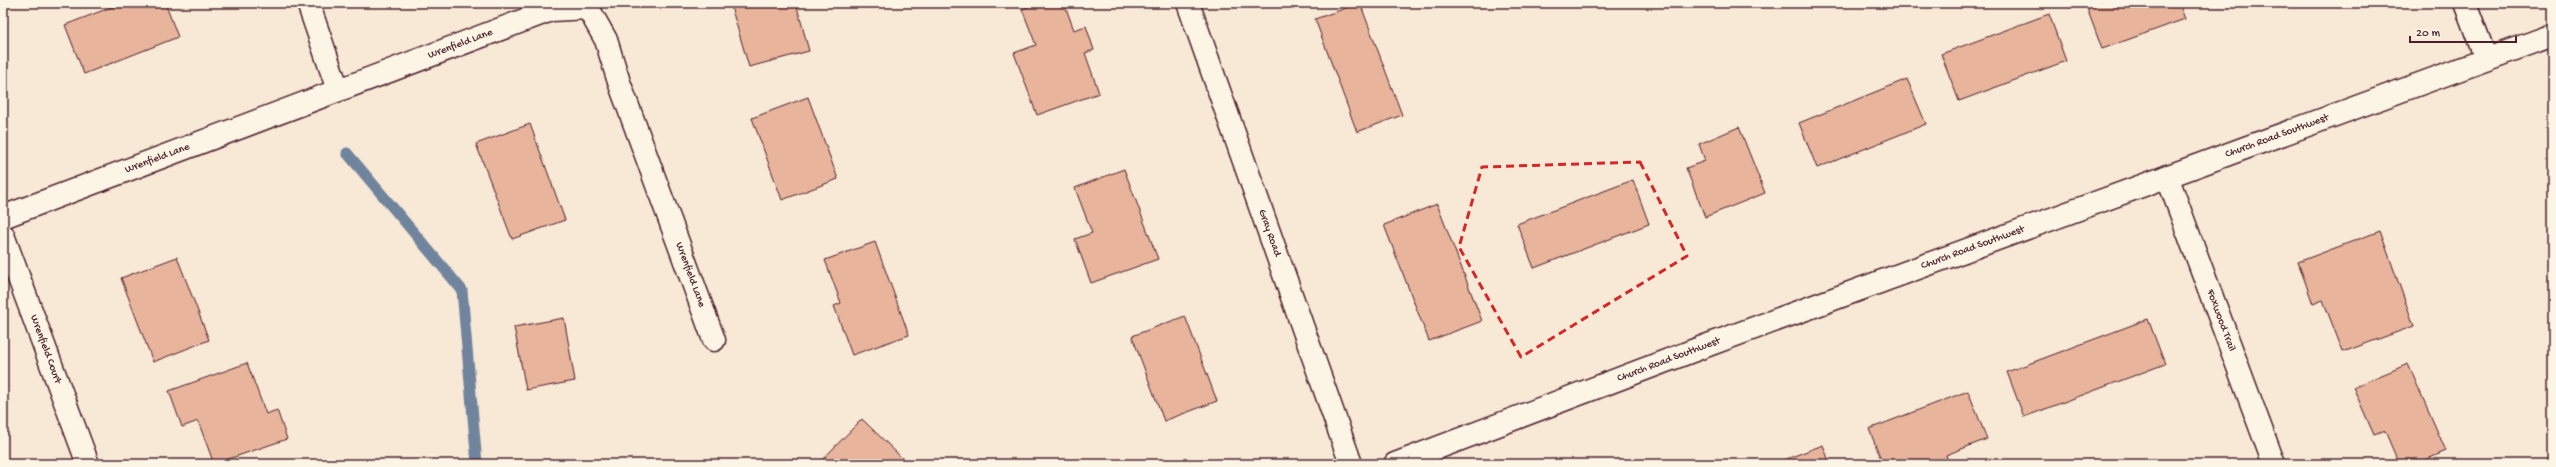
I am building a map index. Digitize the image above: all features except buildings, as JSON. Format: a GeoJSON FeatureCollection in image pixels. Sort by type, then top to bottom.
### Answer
{"type":"FeatureCollection","features":[{"type":"Feature","properties":{"kind":"street"},"geometry":{"type":"LineString","coordinates":[[308,3],[338,90]]}},
{"type":"Feature","properties":{"kind":"street","name":"Gray Road"},"geometry":{"type":"LineString","coordinates":[[1188,3],[1351,464]]}},
{"type":"Feature","properties":{"kind":"street"},"geometry":{"type":"LineString","coordinates":[[2465,3],[2486,59]]}},
{"type":"Feature","properties":{"kind":"street","name":"Wrenfield Lane"},"geometry":{"type":"LineString","coordinates":[[3,217],[551,10],[588,8],[606,40],[619,82],[714,340]]}},
{"type":"Feature","properties":{"kind":"street","name":"Church Road Southwest"},"geometry":{"type":"LineString","coordinates":[[1395,464],[1708,345],[2553,35]]}},
{"type":"Feature","properties":{"kind":"street","name":"Foxwood Trail"},"geometry":{"type":"LineString","coordinates":[[2167,176],[2274,464]]}},
{"type":"Feature","properties":{"kind":"street","name":"Wrenfield Court"},"geometry":{"type":"LineString","coordinates":[[3,235],[88,464]]}},
{"type":"Feature","properties":{"kind":"highlighted area"},"geometry":{"type":"Polygon","coordinates":[[[1640,162],[1687,256],[1521,357],[1459,247],[1482,167],[1640,162]]]}},
{"type":"Feature","properties":{"kind":"waterway"},"geometry":{"type":"LineString","coordinates":[[347,153],[462,290],[477,464]]}}]}
